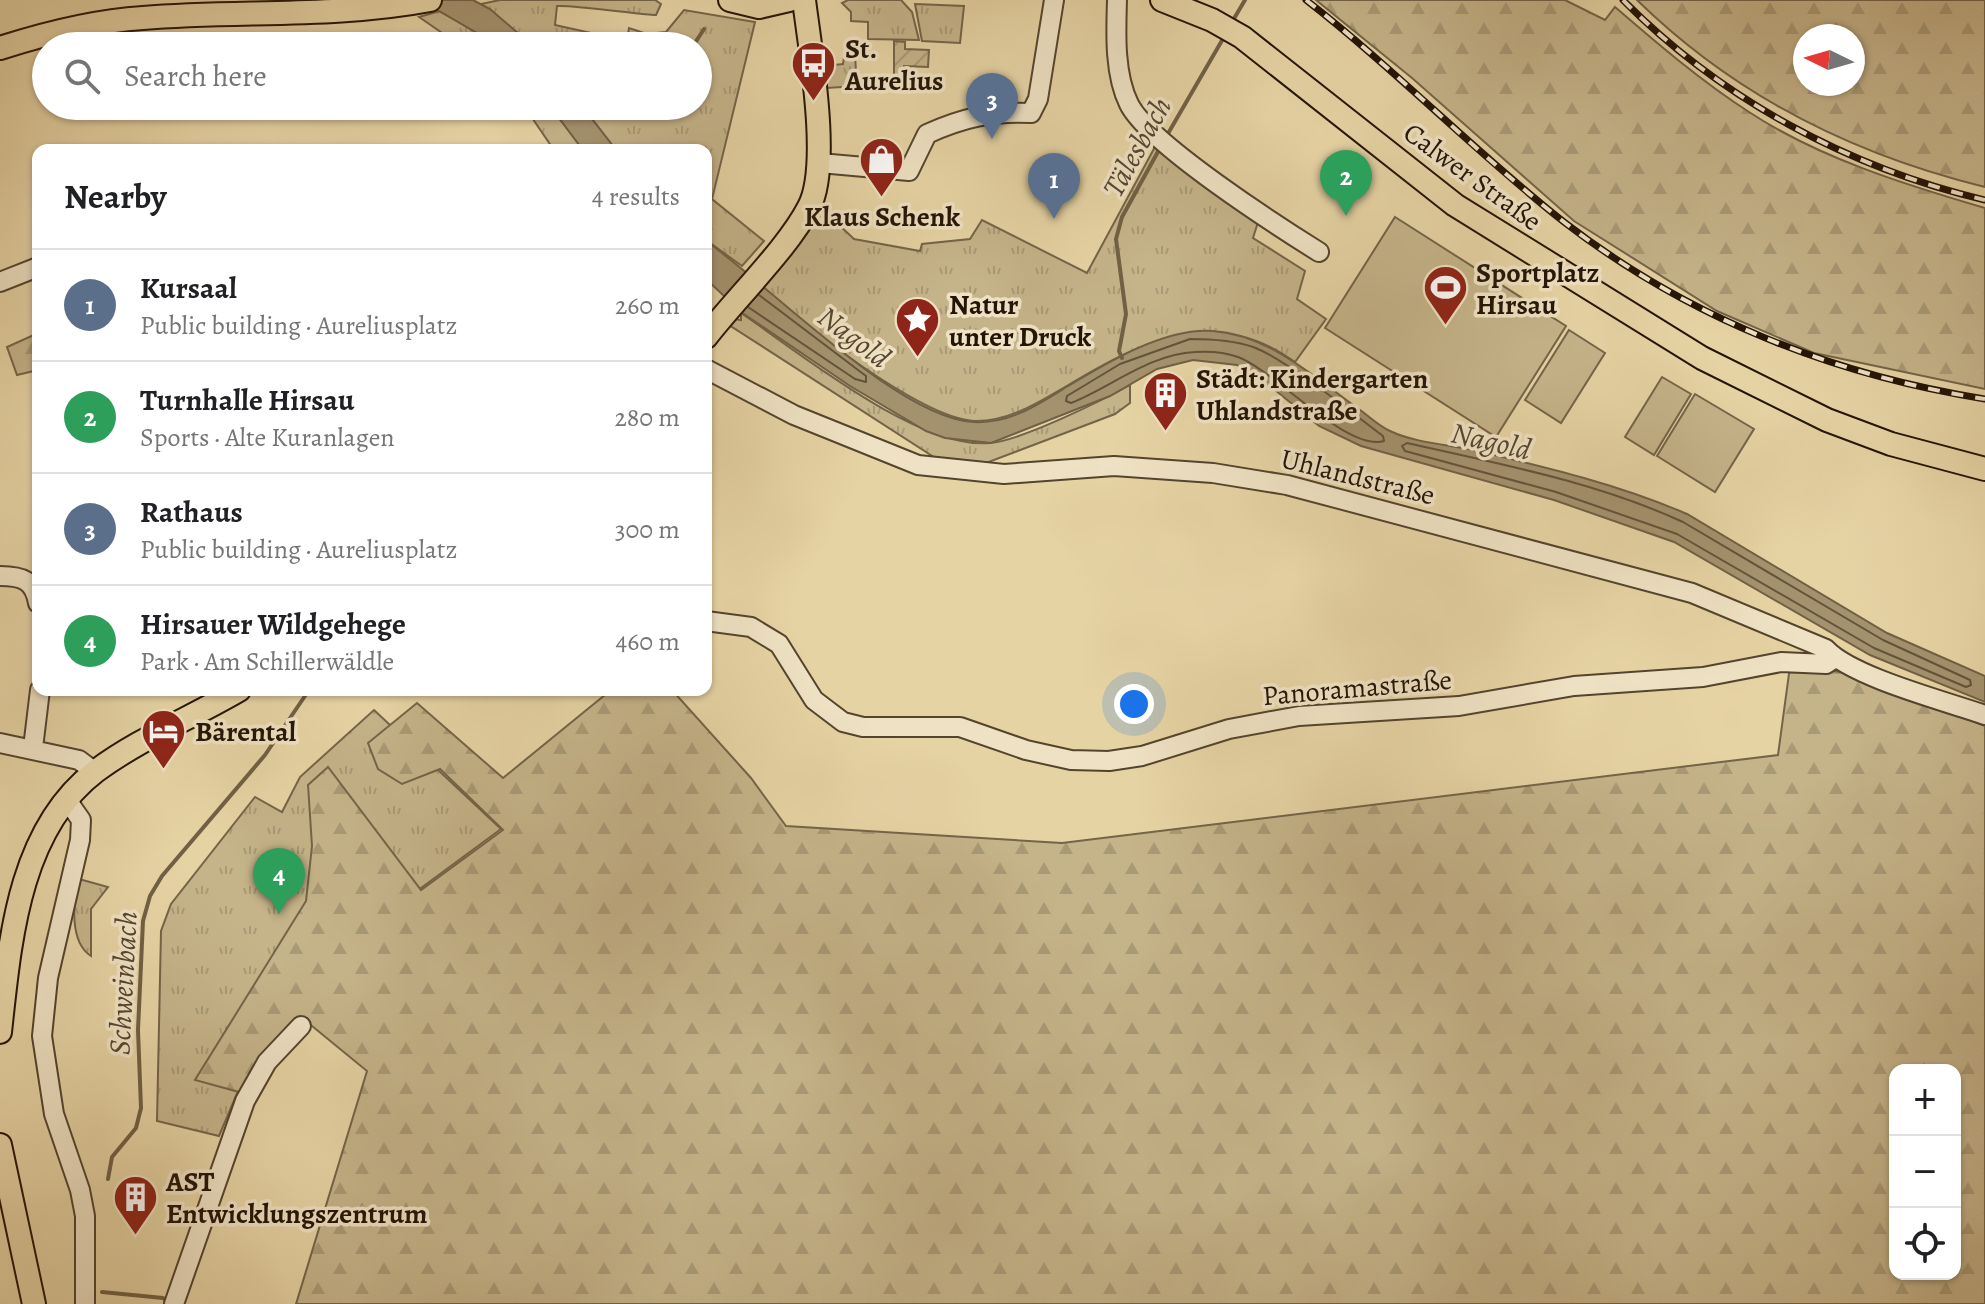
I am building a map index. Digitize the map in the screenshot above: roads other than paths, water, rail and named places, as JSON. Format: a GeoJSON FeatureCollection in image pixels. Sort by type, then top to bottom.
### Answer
{"type":"FeatureCollection","features":[{"type":"Feature","properties":{"kind":"main road"},"geometry":{"type":"LineString","coordinates":[[61,32],[128,19],[374,9],[430,0]]}},
{"type":"Feature","properties":{"kind":"main road"},"geometry":{"type":"LineString","coordinates":[[730,0],[759,7],[807,32]]}},
{"type":"Feature","properties":{"kind":"main road"},"geometry":{"type":"LineString","coordinates":[[759,7],[789,0]]}},
{"type":"Feature","properties":{"kind":"main road"},"geometry":{"type":"LineString","coordinates":[[712,328],[809,207],[820,163],[804,0]]}},
{"type":"Feature","properties":{"kind":"main road","name":"Calwer Straße"},"geometry":{"type":"LineString","coordinates":[[1162,0],[1212,20],[1242,37],[1455,205],[1702,358],[1827,420],[1891,444],[1985,469]]}},
{"type":"Feature","properties":{"kind":"main road"},"geometry":{"type":"LineString","coordinates":[[0,48],[32,40]]}},
{"type":"Feature","properties":{"kind":"main road"},"geometry":{"type":"LineString","coordinates":[[0,1032],[15,924],[25,882],[37,847],[67,800],[95,772],[228,696]]}},
{"type":"Feature","properties":{"kind":"main road"},"geometry":{"type":"LineString","coordinates":[[0,1145],[31,1302]]}},
{"type":"Feature","properties":{"kind":"street"},"geometry":{"type":"LineString","coordinates":[[820,163],[909,171],[927,134],[973,116],[998,111],[1031,113],[1038,99],[1054,0]]}},
{"type":"Feature","properties":{"kind":"street"},"geometry":{"type":"LineString","coordinates":[[1117,0],[1121,74],[1129,105],[1172,147],[1262,216],[1319,252]]}},
{"type":"Feature","properties":{"kind":"street"},"geometry":{"type":"LineString","coordinates":[[0,282],[32,269]]}},
{"type":"Feature","properties":{"kind":"street","name":"Uhlandstraße"},"geometry":{"type":"LineString","coordinates":[[712,372],[794,415],[918,465],[1004,474],[1114,466],[1213,473],[1287,485],[1692,593],[1760,619],[1826,649],[1835,658],[1985,715]]}},
{"type":"Feature","properties":{"kind":"street"},"geometry":{"type":"LineString","coordinates":[[0,576],[18,576],[32,585]]}},
{"type":"Feature","properties":{"kind":"street","name":"Panoramastraße"},"geometry":{"type":"LineString","coordinates":[[712,622],[751,627],[779,644],[807,691],[829,714],[863,727],[960,727],[1050,756],[1109,761],[1142,756],[1229,729],[1299,716],[1459,706],[1574,686],[1703,677],[1781,662],[1826,664],[1835,658]]}},
{"type":"Feature","properties":{"kind":"street"},"geometry":{"type":"LineString","coordinates":[[33,748],[39,696]]}},
{"type":"Feature","properties":{"kind":"street"},"geometry":{"type":"LineString","coordinates":[[0,743],[79,760],[95,772]]}},
{"type":"Feature","properties":{"kind":"street"},"geometry":{"type":"LineString","coordinates":[[67,800],[81,820],[80,840],[48,978],[42,1036],[54,1114],[80,1190],[85,1216],[85,1304]]}},
{"type":"Feature","properties":{"kind":"street"},"geometry":{"type":"LineString","coordinates":[[175,1303],[222,1158],[245,1101],[267,1062],[301,1026]]}},
{"type":"Feature","properties":{"kind":"water"},"geometry":{"type":"Polygon","coordinates":[[[420,0],[473,0],[490,9],[517,32],[475,32],[420,0]]]}},
{"type":"Feature","properties":{"kind":"water"},"geometry":{"type":"Polygon","coordinates":[[[560,120],[593,120],[611,144],[578,144],[560,120]]]}},
{"type":"Feature","properties":{"kind":"water"},"geometry":{"type":"Polygon","coordinates":[[[712,245],[873,375],[909,399],[944,415],[974,422],[1000,420],[1024,412],[1119,357],[1157,340],[1195,331],[1234,334],[1273,349],[1378,424],[1400,435],[1558,471],[1636,494],[1687,514],[1887,633],[1985,676],[1985,702],[1870,655],[1674,542],[1554,500],[1361,446],[1319,426],[1275,390],[1237,365],[1193,360],[1157,369],[1110,396],[991,443],[945,438],[926,431],[850,386],[741,312],[712,285],[712,245]]]}},
{"type":"Feature","properties":{"kind":"waterway","name":"Tälesbach"},"geometry":{"type":"LineString","coordinates":[[1232,22],[1245,0]]}},
{"type":"Feature","properties":{"kind":"waterway","name":"Tälesbach"},"geometry":{"type":"LineString","coordinates":[[1166,137],[1224,37]]}},
{"type":"Feature","properties":{"kind":"waterway","name":"Tälesbach"},"geometry":{"type":"LineString","coordinates":[[1122,358],[1119,351],[1126,314],[1116,239],[1122,217],[1160,148]]}},
{"type":"Feature","properties":{"kind":"waterway","name":"Schweinbach"},"geometry":{"type":"LineString","coordinates":[[108,1179],[112,1157],[136,1128],[141,1108],[138,1030],[143,921],[150,896],[162,876],[265,755],[305,696]]}},
{"type":"Feature","properties":{"kind":"waterway","name":"Schweinbach"},"geometry":{"type":"LineString","coordinates":[[102,1292],[163,1298],[168,1302]]}},
{"type":"Feature","properties":{"kind":"railway"},"geometry":{"type":"LineString","coordinates":[[1306,0],[1564,222],[1660,286],[1763,337],[1817,357],[1872,375],[1985,399]]}},
{"type":"Feature","properties":{"kind":"railway"},"geometry":{"type":"LineString","coordinates":[[1623,0],[1702,69],[1790,125],[1885,169],[1985,200]]}},
{"type":"Feature","properties":{"kind":"place","name":"St. Aurelius"},"geometry":{"type":"Point","coordinates":[814,103]}},
{"type":"Feature","properties":{"kind":"place","name":"Rathaus"},"geometry":{"type":"Point","coordinates":[992,139]}},
{"type":"Feature","properties":{"kind":"place","name":"Klaus Schenk"},"geometry":{"type":"Point","coordinates":[882,198]}},
{"type":"Feature","properties":{"kind":"place","name":"Turnhalle Hirsau"},"geometry":{"type":"Point","coordinates":[1346,216]}},
{"type":"Feature","properties":{"kind":"place","name":"Kursaal"},"geometry":{"type":"Point","coordinates":[1054,219]}},
{"type":"Feature","properties":{"kind":"place","name":"Sportplatz Hirsau"},"geometry":{"type":"Point","coordinates":[1445,327]}},
{"type":"Feature","properties":{"kind":"place","name":"Natur unter Druck"},"geometry":{"type":"Point","coordinates":[918,359]}},
{"type":"Feature","properties":{"kind":"place","name":"Städt: Kindergarten Uhlandstraße"},"geometry":{"type":"Point","coordinates":[1165,433]}},
{"type":"Feature","properties":{"kind":"place","name":"Bärental"},"geometry":{"type":"Point","coordinates":[164,770]}},
{"type":"Feature","properties":{"kind":"place","name":"Hirsauer Wildgehege"},"geometry":{"type":"Point","coordinates":[279,914]}},
{"type":"Feature","properties":{"kind":"place","name":"AST Entwicklungszentrum"},"geometry":{"type":"Point","coordinates":[135,1236]}},
{"type":"Feature","properties":{"kind":"water label","name":"Nagold"},"geometry":{"type":"Point","coordinates":[854,337]}},
{"type":"Feature","properties":{"kind":"water label","name":"Nagold"},"geometry":{"type":"Point","coordinates":[1491,441]}}]}
